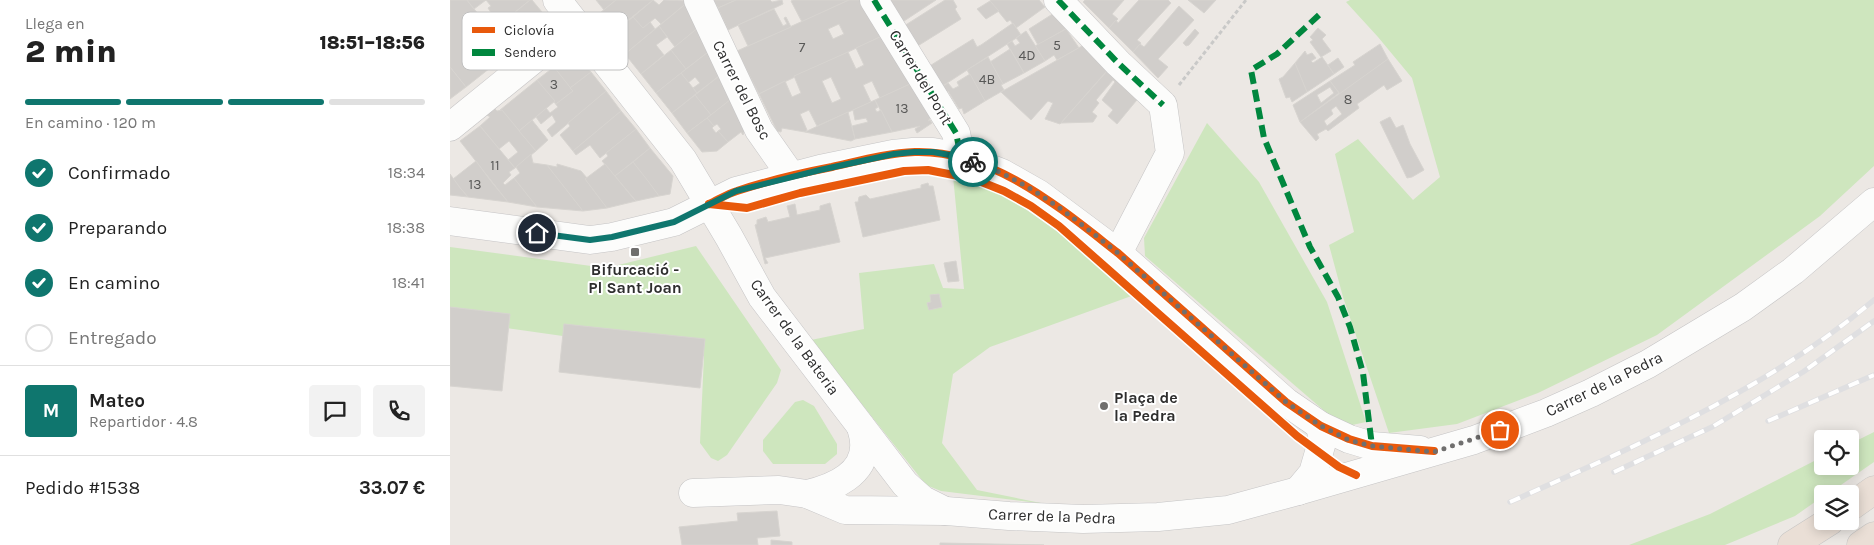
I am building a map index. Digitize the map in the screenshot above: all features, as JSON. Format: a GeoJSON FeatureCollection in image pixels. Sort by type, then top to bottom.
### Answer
{"type":"FeatureCollection","features":[{"type":"Feature","properties":{"kind":"highway"},"geometry":{"type":"LineString","coordinates":[[1859,501],[1874,490]]}},
{"type":"Feature","properties":{"kind":"highway"},"geometry":{"type":"LineString","coordinates":[[1792,545],[1816,530]]}},
{"type":"Feature","properties":{"kind":"highway"},"geometry":{"type":"LineString","coordinates":[[1861,545],[1874,536]]}},
{"type":"Feature","properties":{"kind":"street","name":"Carrer de la Bateria"},"geometry":{"type":"LineString","coordinates":[[557,0],[567,12]]}},
{"type":"Feature","properties":{"kind":"street","name":"Carrer del Bosc"},"geometry":{"type":"LineString","coordinates":[[698,0],[759,130],[792,177]]}},
{"type":"Feature","properties":{"kind":"street","name":"Carrer del Pont"},"geometry":{"type":"LineString","coordinates":[[874,0],[956,133],[961,157]]}},
{"type":"Feature","properties":{"kind":"street"},"geometry":{"type":"LineString","coordinates":[[1058,0],[1118,63],[1163,105],[1170,153],[1118,253]]}},
{"type":"Feature","properties":{"kind":"street"},"geometry":{"type":"LineString","coordinates":[[450,127],[520,70]]}},
{"type":"Feature","properties":{"kind":"street","name":"Carrer de la Bateria"},"geometry":{"type":"LineString","coordinates":[[613,70],[683,160],[762,297],[905,484],[924,500],[946,511]]}},
{"type":"Feature","properties":{"kind":"street"},"geometry":{"type":"LineString","coordinates":[[450,221],[590,240],[612,237],[674,222],[736,191],[846,164],[914,152],[933,152],[961,157],[1002,173],[1039,194],[1118,253],[1286,402],[1321,426],[1349,440],[1372,446],[1434,452]]}},
{"type":"Feature","properties":{"kind":"street","name":"Carrer de la Pedra"},"geometry":{"type":"LineString","coordinates":[[693,493],[779,490],[807,494],[845,510],[946,511],[1083,519],[1158,518],[1228,510],[1298,492],[1434,452],[1513,426],[1591,393],[1648,364],[1705,331],[1793,271],[1874,202]]}},
{"type":"Feature","properties":{"kind":"street","name":"Carrer de la Pedra"},"geometry":{"type":"LineString","coordinates":[[807,494],[842,481],[855,470],[863,456],[865,443],[861,426]]}},
{"type":"Feature","properties":{"kind":"street"},"geometry":{"type":"LineString","coordinates":[[1298,492],[1313,473],[1322,442],[1321,426]]}},
{"type":"Feature","properties":{"kind":"street"},"geometry":{"type":"LineString","coordinates":[[1356,475],[1367,461],[1372,446]]}},
{"type":"Feature","properties":{"kind":"path"},"geometry":{"type":"LineString","coordinates":[[1163,105],[1246,0]]}},
{"type":"Feature","properties":{"kind":"green space"},"geometry":{"type":"Polygon","coordinates":[[[1350,0],[1874,0],[1874,166],[1820,216],[1657,335],[1538,393],[1457,424],[1389,433],[1343,297],[1329,245],[1354,232],[1335,154],[1358,139],[1413,200],[1440,177],[1412,78],[1346,2],[1350,0]]]}},
{"type":"Feature","properties":{"kind":"green space"},"geometry":{"type":"Polygon","coordinates":[[[1207,123],[1259,182],[1327,302],[1366,422],[1343,427],[1145,256],[1144,238],[1207,123]]]}},
{"type":"Feature","properties":{"kind":"green space"},"geometry":{"type":"Polygon","coordinates":[[[972,171],[1103,264],[1137,294],[990,347],[953,374],[942,443],[977,490],[1046,504],[941,491],[926,485],[811,340],[864,329],[859,273],[934,264],[943,288],[964,289],[953,176],[972,171]]]}},
{"type":"Feature","properties":{"kind":"green space"},"geometry":{"type":"Polygon","coordinates":[[[696,246],[781,370],[777,383],[727,455],[718,461],[711,458],[700,443],[704,356],[450,320],[450,247],[606,268],[696,246]]]}},
{"type":"Feature","properties":{"kind":"green space"},"geometry":{"type":"Polygon","coordinates":[[[803,400],[814,406],[837,444],[837,454],[825,464],[773,464],[763,451],[763,440],[795,402],[803,400]]]}},
{"type":"Feature","properties":{"kind":"green space"},"geometry":{"type":"Polygon","coordinates":[[[1874,432],[1874,462],[1859,472],[1859,440],[1874,432]]]}},
{"type":"Feature","properties":{"kind":"green space"},"geometry":{"type":"Polygon","coordinates":[[[1814,461],[1814,475],[1855,475],[1841,485],[1814,485],[1814,503],[1795,516],[1725,545],[1629,545],[1710,514],[1814,461]]]}},
{"type":"Feature","properties":{"kind":"building"},"geometry":{"type":"Polygon","coordinates":[[[450,0],[467,0],[477,12],[462,12],[462,70],[488,70],[466,87],[450,67],[450,0]]]}},
{"type":"Feature","properties":{"kind":"building"},"geometry":{"type":"Polygon","coordinates":[[[467,0],[486,0],[474,9],[467,0]]]}},
{"type":"Feature","properties":{"kind":"building"},"geometry":{"type":"Polygon","coordinates":[[[486,0],[530,0],[515,12],[491,12],[488,8],[491,6],[486,0]]]}},
{"type":"Feature","properties":{"kind":"building"},"geometry":{"type":"Polygon","coordinates":[[[532,0],[542,12],[515,12],[532,0]]]}},
{"type":"Feature","properties":{"kind":"building"},"geometry":{"type":"Polygon","coordinates":[[[596,0],[616,0],[604,10],[596,0]]]}},
{"type":"Feature","properties":{"kind":"building"},"geometry":{"type":"Polygon","coordinates":[[[616,0],[653,0],[628,20],[628,12],[601,12],[616,0]]]}},
{"type":"Feature","properties":{"kind":"building"},"geometry":{"type":"Polygon","coordinates":[[[653,0],[659,5],[664,0],[689,1],[661,24],[655,18],[643,28],[633,17],[653,0]]]}},
{"type":"Feature","properties":{"kind":"building"},"geometry":{"type":"Polygon","coordinates":[[[713,0],[736,0],[718,8],[713,0]]]}},
{"type":"Feature","properties":{"kind":"building"},"geometry":{"type":"Polygon","coordinates":[[[736,0],[770,0],[772,2],[782,0],[783,4],[728,30],[718,8],[736,0]]]}},
{"type":"Feature","properties":{"kind":"building"},"geometry":{"type":"Polygon","coordinates":[[[849,0],[802,22],[791,1],[849,0]]]}},
{"type":"Feature","properties":{"kind":"building"},"geometry":{"type":"Polygon","coordinates":[[[849,0],[861,0],[882,36],[759,94],[737,51],[849,0]],[[839,24],[828,29],[833,39],[844,34],[839,24]]]}},
{"type":"Feature","properties":{"kind":"building"},"geometry":{"type":"Polygon","coordinates":[[[888,0],[936,0],[901,23],[888,0]]]}},
{"type":"Feature","properties":{"kind":"building"},"geometry":{"type":"Polygon","coordinates":[[[945,0],[953,0],[957,7],[955,9],[961,19],[916,47],[904,26],[945,0]]]}},
{"type":"Feature","properties":{"kind":"building"},"geometry":{"type":"Polygon","coordinates":[[[991,0],[1039,0],[1045,7],[1016,28],[1010,20],[1007,22],[991,0]]]}},
{"type":"Feature","properties":{"kind":"building"},"geometry":{"type":"Polygon","coordinates":[[[1085,0],[1124,0],[1112,14],[1118,19],[1109,28],[1083,2],[1085,0]]]}},
{"type":"Feature","properties":{"kind":"building"},"geometry":{"type":"Polygon","coordinates":[[[1139,0],[1168,0],[1171,3],[1137,40],[1141,43],[1133,52],[1109,28],[1116,20],[1118,23],[1139,0]]]}},
{"type":"Feature","properties":{"kind":"building"},"geometry":{"type":"Polygon","coordinates":[[[1188,0],[1216,0],[1204,13],[1188,0]]]}},
{"type":"Feature","properties":{"kind":"building"},"geometry":{"type":"Polygon","coordinates":[[[689,1],[700,26],[675,47],[659,26],[689,1]]]}},
{"type":"Feature","properties":{"kind":"building"},"geometry":{"type":"Polygon","coordinates":[[[990,1],[999,11],[986,19],[977,9],[990,1]]]}},
{"type":"Feature","properties":{"kind":"building"},"geometry":{"type":"Polygon","coordinates":[[[1179,6],[1194,20],[1158,59],[1168,67],[1158,78],[1133,52],[1140,44],[1144,47],[1179,6]]]}},
{"type":"Feature","properties":{"kind":"building"},"geometry":{"type":"Polygon","coordinates":[[[774,9],[783,26],[787,24],[784,18],[786,17],[791,27],[748,46],[738,25],[774,9]]]}},
{"type":"Feature","properties":{"kind":"building"},"geometry":{"type":"Polygon","coordinates":[[[1059,10],[1067,28],[1038,45],[1029,29],[1059,10]]]}},
{"type":"Feature","properties":{"kind":"building"},"geometry":{"type":"Polygon","coordinates":[[[633,17],[643,28],[650,22],[655,29],[628,52],[628,21],[633,17]]]}},
{"type":"Feature","properties":{"kind":"building"},"geometry":{"type":"Polygon","coordinates":[[[1013,23],[1021,35],[941,87],[928,67],[973,39],[977,47],[981,45],[1013,23]]]}},
{"type":"Feature","properties":{"kind":"building"},"geometry":{"type":"Polygon","coordinates":[[[659,26],[667,37],[656,45],[664,55],[641,74],[628,58],[628,52],[659,26]]]}},
{"type":"Feature","properties":{"kind":"building"},"geometry":{"type":"Polygon","coordinates":[[[700,26],[712,49],[686,69],[671,50],[700,26]]]}},
{"type":"Feature","properties":{"kind":"building"},"geometry":{"type":"Polygon","coordinates":[[[1318,28],[1326,35],[1322,39],[1331,51],[1321,57],[1310,42],[1313,40],[1310,37],[1318,28]]]}},
{"type":"Feature","properties":{"kind":"building"},"geometry":{"type":"Polygon","coordinates":[[[1066,29],[1079,48],[1057,60],[1054,55],[1045,61],[1035,46],[1066,29]]]}},
{"type":"Feature","properties":{"kind":"building"},"geometry":{"type":"Polygon","coordinates":[[[1195,29],[1199,33],[1186,46],[1183,43],[1195,29]]]}},
{"type":"Feature","properties":{"kind":"building"},"geometry":{"type":"Polygon","coordinates":[[[1026,31],[1045,61],[1024,73],[1007,44],[1012,41],[1015,46],[1020,43],[1016,38],[1026,31]]]}},
{"type":"Feature","properties":{"kind":"building"},"geometry":{"type":"Polygon","coordinates":[[[882,36],[910,84],[880,98],[872,81],[863,85],[871,102],[817,126],[809,110],[800,114],[807,130],[805,132],[782,128],[781,132],[777,131],[759,94],[785,81],[792,97],[801,93],[794,76],[848,52],[856,69],[864,65],[856,48],[882,36]],[[831,77],[822,81],[832,103],[841,99],[831,77]]]}},
{"type":"Feature","properties":{"kind":"building"},"geometry":{"type":"Polygon","coordinates":[[[1089,42],[1112,65],[1060,124],[1045,119],[1053,103],[1048,101],[1031,120],[1001,92],[1089,42]]]}},
{"type":"Feature","properties":{"kind":"building"},"geometry":{"type":"Polygon","coordinates":[[[1380,44],[1388,59],[1340,94],[1330,81],[1355,65],[1353,62],[1380,44]]]}},
{"type":"Feature","properties":{"kind":"building"},"geometry":{"type":"Polygon","coordinates":[[[712,49],[723,73],[697,93],[693,88],[700,83],[695,77],[688,83],[681,73],[712,49]]]}},
{"type":"Feature","properties":{"kind":"building"},"geometry":{"type":"Polygon","coordinates":[[[1010,49],[1024,73],[1003,84],[990,62],[1010,49]]]}},
{"type":"Feature","properties":{"kind":"building"},"geometry":{"type":"Polygon","coordinates":[[[671,50],[686,69],[656,93],[641,74],[671,50]]]}},
{"type":"Feature","properties":{"kind":"building"},"geometry":{"type":"Polygon","coordinates":[[[1305,51],[1307,55],[1312,53],[1316,58],[1311,61],[1313,63],[1322,57],[1334,74],[1307,92],[1295,63],[1305,51]]]}},
{"type":"Feature","properties":{"kind":"building"},"geometry":{"type":"Polygon","coordinates":[[[988,57],[1003,84],[1001,85],[1004,90],[985,101],[967,70],[988,57]]]}},
{"type":"Feature","properties":{"kind":"building"},"geometry":{"type":"Polygon","coordinates":[[[1338,58],[1344,67],[1334,74],[1328,65],[1338,58]]]}},
{"type":"Feature","properties":{"kind":"building"},"geometry":{"type":"Polygon","coordinates":[[[1388,59],[1402,81],[1387,90],[1384,85],[1357,104],[1359,108],[1328,131],[1326,129],[1317,134],[1319,138],[1316,141],[1300,122],[1388,59]],[[1336,106],[1331,110],[1333,114],[1324,121],[1327,126],[1342,114],[1336,106]]]}},
{"type":"Feature","properties":{"kind":"building"},"geometry":{"type":"Polygon","coordinates":[[[1295,63],[1307,92],[1292,102],[1290,97],[1286,98],[1279,79],[1295,63]]]}},
{"type":"Feature","properties":{"kind":"building"},"geometry":{"type":"Polygon","coordinates":[[[450,67],[466,87],[450,99],[450,67]]]}},
{"type":"Feature","properties":{"kind":"building"},"geometry":{"type":"Polygon","coordinates":[[[550,70],[556,70],[573,91],[556,104],[537,80],[550,70]]]}},
{"type":"Feature","properties":{"kind":"building"},"geometry":{"type":"Polygon","coordinates":[[[556,70],[589,70],[591,72],[570,88],[556,70]]]}},
{"type":"Feature","properties":{"kind":"building"},"geometry":{"type":"Polygon","coordinates":[[[1108,70],[1141,95],[1117,124],[1108,116],[1113,110],[1102,100],[1115,82],[1113,80],[1096,100],[1099,103],[1092,112],[1097,116],[1093,122],[1061,123],[1108,70]]]}},
{"type":"Feature","properties":{"kind":"building"},"geometry":{"type":"Polygon","coordinates":[[[591,72],[606,91],[552,137],[547,130],[556,122],[552,115],[541,124],[536,117],[546,108],[550,113],[558,107],[554,102],[556,104],[573,91],[570,88],[591,72]]]}},
{"type":"Feature","properties":{"kind":"building"},"geometry":{"type":"Polygon","coordinates":[[[681,73],[697,93],[672,113],[656,93],[681,73]]]}},
{"type":"Feature","properties":{"kind":"building"},"geometry":{"type":"Polygon","coordinates":[[[723,73],[735,96],[711,115],[695,95],[723,73]]]}},
{"type":"Feature","properties":{"kind":"building"},"geometry":{"type":"Polygon","coordinates":[[[970,74],[985,101],[964,114],[962,108],[959,109],[948,91],[944,93],[941,87],[948,83],[953,89],[959,86],[957,82],[970,74]]]}},
{"type":"Feature","properties":{"kind":"building"},"geometry":{"type":"Polygon","coordinates":[[[537,80],[555,101],[519,131],[500,110],[537,80]]]}},
{"type":"Feature","properties":{"kind":"building"},"geometry":{"type":"Polygon","coordinates":[[[1330,81],[1339,93],[1300,122],[1293,105],[1330,81]],[[1330,87],[1317,95],[1321,103],[1334,93],[1330,87]]]}},
{"type":"Feature","properties":{"kind":"building"},"geometry":{"type":"Polygon","coordinates":[[[910,84],[931,117],[928,121],[930,120],[932,123],[917,133],[915,129],[920,126],[892,132],[875,100],[910,84]]]}},
{"type":"Feature","properties":{"kind":"building"},"geometry":{"type":"Polygon","coordinates":[[[606,91],[621,111],[573,151],[560,135],[570,126],[568,123],[606,91]]]}},
{"type":"Feature","properties":{"kind":"building"},"geometry":{"type":"Polygon","coordinates":[[[695,95],[711,115],[687,133],[672,113],[695,95]]]}},
{"type":"Feature","properties":{"kind":"building"},"geometry":{"type":"Polygon","coordinates":[[[735,96],[747,123],[743,135],[741,132],[728,142],[718,131],[721,129],[717,124],[714,126],[707,118],[735,96]]]}},
{"type":"Feature","properties":{"kind":"building"},"geometry":{"type":"Polygon","coordinates":[[[875,100],[878,107],[875,109],[877,112],[881,110],[892,132],[855,139],[852,126],[868,122],[866,118],[855,120],[853,110],[875,100]]]}},
{"type":"Feature","properties":{"kind":"building"},"geometry":{"type":"Polygon","coordinates":[[[495,109],[497,111],[502,110],[536,151],[515,168],[508,160],[518,152],[509,141],[499,149],[480,126],[490,117],[487,115],[495,109]]]}},
{"type":"Feature","properties":{"kind":"building"},"geometry":{"type":"Polygon","coordinates":[[[621,111],[636,129],[600,158],[590,145],[576,155],[573,151],[621,111]]]}},
{"type":"Feature","properties":{"kind":"building"},"geometry":{"type":"Polygon","coordinates":[[[848,112],[855,139],[851,141],[805,132],[848,112]]]}},
{"type":"Feature","properties":{"kind":"building"},"geometry":{"type":"Polygon","coordinates":[[[1390,117],[1396,128],[1403,125],[1410,144],[1424,170],[1412,177],[1407,178],[1380,122],[1390,117]]]}},
{"type":"Feature","properties":{"kind":"building"},"geometry":{"type":"Polygon","coordinates":[[[707,118],[714,126],[712,128],[716,133],[718,131],[728,142],[717,151],[702,152],[687,133],[707,118]]]}},
{"type":"Feature","properties":{"kind":"building"},"geometry":{"type":"Polygon","coordinates":[[[532,120],[548,140],[536,151],[519,131],[532,120]]]}},
{"type":"Feature","properties":{"kind":"building"},"geometry":{"type":"Polygon","coordinates":[[[480,126],[515,168],[509,172],[511,175],[503,183],[505,185],[514,178],[537,207],[508,202],[460,141],[480,126]]]}},
{"type":"Feature","properties":{"kind":"building"},"geometry":{"type":"Polygon","coordinates":[[[636,129],[650,148],[615,176],[602,161],[608,156],[606,153],[636,129]]]}},
{"type":"Feature","properties":{"kind":"building"},"geometry":{"type":"Polygon","coordinates":[[[650,148],[673,176],[670,194],[659,196],[633,162],[650,148]]]}},
{"type":"Feature","properties":{"kind":"building"},"geometry":{"type":"Polygon","coordinates":[[[531,154],[533,163],[547,165],[583,211],[537,207],[514,178],[520,173],[516,167],[531,154]]]}},
{"type":"Feature","properties":{"kind":"building"},"geometry":{"type":"Polygon","coordinates":[[[476,161],[508,202],[468,197],[453,179],[476,161]]]}},
{"type":"Feature","properties":{"kind":"building"},"geometry":{"type":"Polygon","coordinates":[[[633,162],[659,196],[636,201],[615,176],[633,162]]]}},
{"type":"Feature","properties":{"kind":"building"},"geometry":{"type":"Polygon","coordinates":[[[557,164],[581,171],[607,208],[583,211],[547,165],[557,167],[557,164]]]}},
{"type":"Feature","properties":{"kind":"building"},"geometry":{"type":"Polygon","coordinates":[[[605,164],[636,201],[607,208],[585,179],[605,164]]]}},
{"type":"Feature","properties":{"kind":"building"},"geometry":{"type":"Polygon","coordinates":[[[450,174],[461,189],[468,197],[450,195],[450,174]]]}},
{"type":"Feature","properties":{"kind":"building"},"geometry":{"type":"Polygon","coordinates":[[[928,183],[929,186],[933,186],[940,220],[863,237],[855,202],[858,202],[859,197],[866,195],[870,199],[921,188],[921,185],[928,183]]]}},
{"type":"Feature","properties":{"kind":"building"},"geometry":{"type":"Polygon","coordinates":[[[830,203],[840,242],[765,258],[768,263],[765,264],[755,225],[757,220],[766,217],[768,222],[790,217],[787,206],[795,204],[797,215],[820,210],[820,206],[830,203]]]}},
{"type":"Feature","properties":{"kind":"building"},"geometry":{"type":"Polygon","coordinates":[[[956,261],[959,281],[948,282],[944,263],[956,261]]]}},
{"type":"Feature","properties":{"kind":"building"},"geometry":{"type":"Polygon","coordinates":[[[939,294],[942,307],[929,310],[927,303],[931,302],[930,295],[939,294]]]}},
{"type":"Feature","properties":{"kind":"building"},"geometry":{"type":"Polygon","coordinates":[[[450,307],[510,314],[502,391],[450,386],[450,307]]]}},
{"type":"Feature","properties":{"kind":"building"},"geometry":{"type":"Polygon","coordinates":[[[564,324],[705,339],[700,388],[559,372],[564,324]]]}},
{"type":"Feature","properties":{"kind":"building"},"geometry":{"type":"Polygon","coordinates":[[[777,511],[780,536],[757,538],[758,545],[682,545],[679,527],[738,521],[737,513],[777,511]]]}},
{"type":"Feature","properties":{"kind":"building"},"geometry":{"type":"Polygon","coordinates":[[[771,540],[792,542],[792,545],[771,545],[771,540]]]}},
{"type":"Feature","properties":{"kind":"building"},"geometry":{"type":"Polygon","coordinates":[[[940,543],[993,544],[1044,545],[940,545],[940,543]]]}},
{"type":"Feature","properties":{"kind":"railway"},"geometry":{"type":"LineString","coordinates":[[1510,502],[1652,437],[1745,389],[1790,362],[1874,300]]}},
{"type":"Feature","properties":{"kind":"railway"},"geometry":{"type":"LineString","coordinates":[[1614,472],[1712,427],[1803,372],[1874,321]]}},
{"type":"Feature","properties":{"kind":"railway"},"geometry":{"type":"LineString","coordinates":[[1768,421],[1874,375]]}},
{"type":"Feature","properties":{"kind":"marked path"},"geometry":{"type":"LineString","coordinates":[[874,0],[956,133],[961,157]]}},
{"type":"Feature","properties":{"kind":"marked path"},"geometry":{"type":"LineString","coordinates":[[1058,0],[1118,63],[1163,105]]}},
{"type":"Feature","properties":{"kind":"marked path"},"geometry":{"type":"LineString","coordinates":[[1319,15],[1277,54],[1251,70],[1264,138],[1310,247],[1338,297],[1350,327],[1363,373],[1372,446]]}},
{"type":"Feature","properties":{"kind":"cycle path"},"geometry":{"type":"LineString","coordinates":[[709,204],[733,192],[760,184],[884,156],[915,152],[944,154],[971,161],[998,171],[1024,185],[1073,218],[1118,253],[1286,402],[1321,426],[1349,439],[1372,446],[1434,451]]}},
{"type":"Feature","properties":{"kind":"cycle path"},"geometry":{"type":"LineString","coordinates":[[709,204],[747,208],[800,193],[904,171],[928,170],[974,179],[1004,191],[1031,206],[1059,226],[1297,436],[1339,467],[1356,475]]}},
{"type":"Feature","properties":{"kind":"way so far"},"geometry":{"type":"LineString","coordinates":[[973,162],[1002,173],[1039,194],[1090,230],[1286,402],[1321,426],[1349,440],[1372,446],[1434,452],[1500,430]]}},
{"type":"Feature","properties":{"kind":"place","name":"Bifurcació - Pl Sant Joan"},"geometry":{"type":"Point","coordinates":[635,252]}},
{"type":"Feature","properties":{"kind":"place","name":"Plaça de la Pedra"},"geometry":{"type":"Point","coordinates":[1104,406]}},
{"type":"Feature","properties":{"kind":"route"},"geometry":{"type":"LineString","coordinates":[[537,233],[590,240],[612,237],[674,222],[736,191],[894,154],[933,152],[961,157],[973,162]]}}]}
